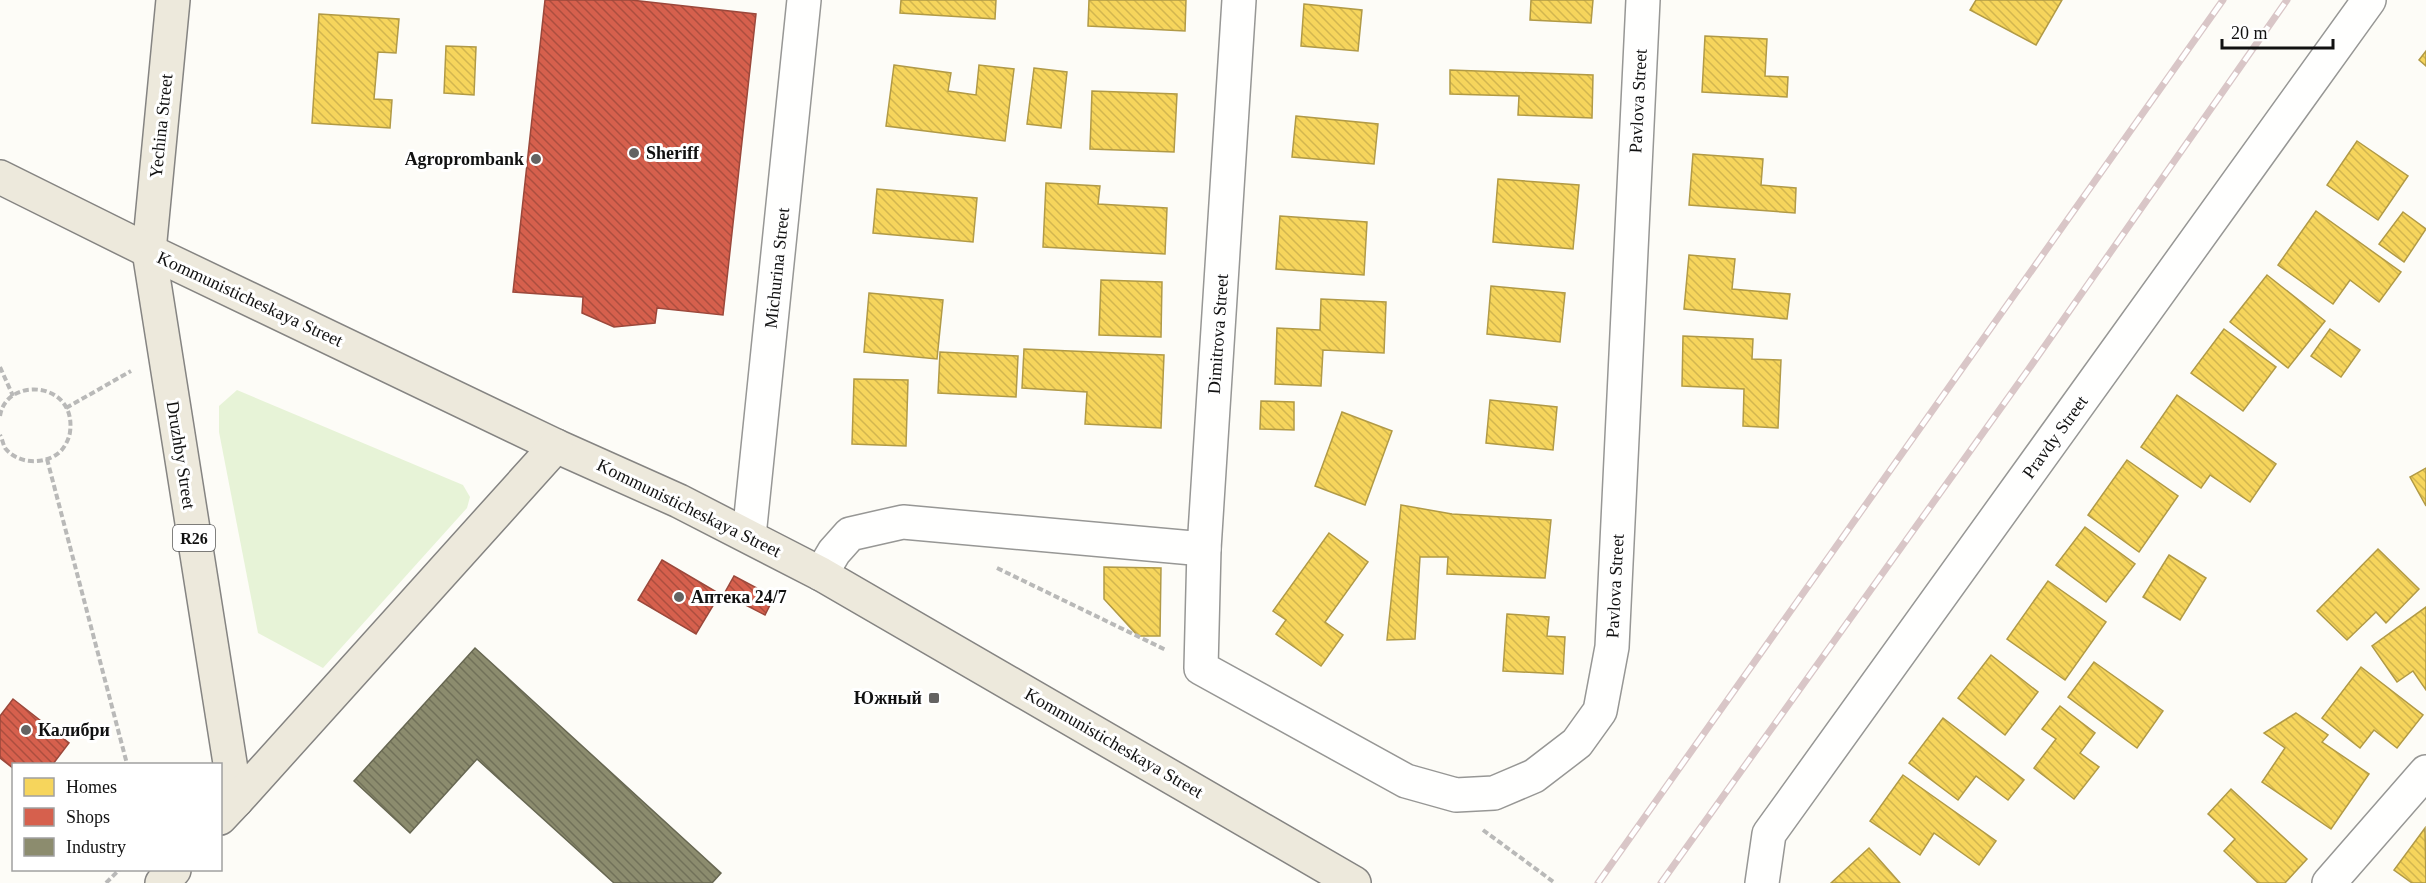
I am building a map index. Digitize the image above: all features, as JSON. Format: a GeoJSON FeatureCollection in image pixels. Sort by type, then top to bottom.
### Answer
{"type":"FeatureCollection","features":[{"type":"Feature","properties":{"kind":"main road","name":"Yechina Street"},"geometry":{"type":"LineString","coordinates":[[148,251],[173,0]]}},
{"type":"Feature","properties":{"kind":"main road","name":"Kommunisticheskaya Street"},"geometry":{"type":"LineString","coordinates":[[0,177],[148,251],[749,536],[821,574],[1354,883]]}},
{"type":"Feature","properties":{"kind":"main road","name":"Druzhby Street"},"geometry":{"type":"LineString","coordinates":[[148,251],[221,763]]}},
{"type":"Feature","properties":{"kind":"main road","name":"Druzhby Street"},"geometry":{"type":"LineString","coordinates":[[228,810],[556,446]]}},
{"type":"Feature","properties":{"kind":"main road","name":"Druzhby Street"},"geometry":{"type":"LineString","coordinates":[[222,768],[228,810]]}},
{"type":"Feature","properties":{"kind":"main road"},"geometry":{"type":"LineString","coordinates":[[162,883],[173,871]]}},
{"type":"Feature","properties":{"kind":"street","name":"Michurina Street"},"geometry":{"type":"LineString","coordinates":[[749,536],[804,0]]}},
{"type":"Feature","properties":{"kind":"street","name":"Dimitrova Street"},"geometry":{"type":"LineString","coordinates":[[1202,668],[1204,549],[1239,0]]}},
{"type":"Feature","properties":{"kind":"street","name":"Pavlova Street"},"geometry":{"type":"LineString","coordinates":[[1202,668],[1407,781],[1456,795],[1494,793],[1534,776],[1577,743],[1600,711],[1612,647],[1643,0]]}},
{"type":"Feature","properties":{"kind":"street","name":"Pravdy Street"},"geometry":{"type":"LineString","coordinates":[[1761,883],[1769,834],[2369,0]]}},
{"type":"Feature","properties":{"kind":"street"},"geometry":{"type":"LineString","coordinates":[[821,574],[834,552],[850,534],[903,522],[1204,549]]}},
{"type":"Feature","properties":{"kind":"street"},"geometry":{"type":"LineString","coordinates":[[2329,883],[2426,772]]}},
{"type":"Feature","properties":{"kind":"path"},"geometry":{"type":"LineString","coordinates":[[0,367],[13,396]]}},
{"type":"Feature","properties":{"kind":"path"},"geometry":{"type":"LineString","coordinates":[[66,408],[132,371]]}},
{"type":"Feature","properties":{"kind":"path"},"geometry":{"type":"LineString","coordinates":[[0,416],[1,411],[13,396],[30,388],[49,391],[64,403],[71,421],[69,440],[57,455],[39,462],[20,459],[5,448],[0,435]]}},
{"type":"Feature","properties":{"kind":"path"},"geometry":{"type":"LineString","coordinates":[[47,459],[126,763]]}},
{"type":"Feature","properties":{"kind":"path"},"geometry":{"type":"LineString","coordinates":[[988,564],[1202,668]]}},
{"type":"Feature","properties":{"kind":"path"},"geometry":{"type":"LineString","coordinates":[[1456,795],[1465,816],[1555,883]]}},
{"type":"Feature","properties":{"kind":"path"},"geometry":{"type":"LineString","coordinates":[[106,883],[118,871]]}},
{"type":"Feature","properties":{"kind":"green space"},"geometry":{"type":"Polygon","coordinates":[[[237,390],[463,485],[470,497],[467,508],[323,668],[258,633],[219,432],[219,406],[237,390]]]}},
{"type":"Feature","properties":{"kind":"building: Homes"},"geometry":{"type":"Polygon","coordinates":[[[901,0],[996,0],[995,19],[900,13],[901,0]]]}},
{"type":"Feature","properties":{"kind":"building: Homes"},"geometry":{"type":"Polygon","coordinates":[[[1089,0],[1186,0],[1185,31],[1088,26],[1089,0]]]}},
{"type":"Feature","properties":{"kind":"building: Homes"},"geometry":{"type":"Polygon","coordinates":[[[1531,0],[1593,0],[1591,23],[1530,20],[1531,0]]]}},
{"type":"Feature","properties":{"kind":"building: Homes"},"geometry":{"type":"Polygon","coordinates":[[[1976,0],[2062,0],[2036,45],[1970,10],[1976,0]]]}},
{"type":"Feature","properties":{"kind":"building: Homes"},"geometry":{"type":"Polygon","coordinates":[[[1304,4],[1362,10],[1358,51],[1301,46],[1304,4]]]}},
{"type":"Feature","properties":{"kind":"building: Homes"},"geometry":{"type":"Polygon","coordinates":[[[319,14],[399,19],[396,53],[378,52],[374,99],[392,100],[390,128],[312,123],[319,14]]]}},
{"type":"Feature","properties":{"kind":"building: Homes"},"geometry":{"type":"Polygon","coordinates":[[[1705,36],[1767,39],[1765,76],[1788,77],[1787,97],[1702,92],[1705,36]]]}},
{"type":"Feature","properties":{"kind":"building: Homes"},"geometry":{"type":"Polygon","coordinates":[[[446,46],[476,47],[474,95],[444,93],[446,46]]]}},
{"type":"Feature","properties":{"kind":"building: Homes"},"geometry":{"type":"Polygon","coordinates":[[[2426,51],[2426,66],[2419,60],[2426,51]]]}},
{"type":"Feature","properties":{"kind":"building: Homes"},"geometry":{"type":"Polygon","coordinates":[[[894,65],[951,73],[948,91],[976,95],[979,65],[1014,69],[1005,141],[886,126],[894,65]]]}},
{"type":"Feature","properties":{"kind":"building: Homes"},"geometry":{"type":"Polygon","coordinates":[[[1034,68],[1067,72],[1061,128],[1027,124],[1034,68]]]}},
{"type":"Feature","properties":{"kind":"building: Homes"},"geometry":{"type":"Polygon","coordinates":[[[1450,70],[1593,75],[1592,118],[1518,115],[1519,96],[1450,94],[1450,70]]]}},
{"type":"Feature","properties":{"kind":"building: Homes"},"geometry":{"type":"Polygon","coordinates":[[[1092,91],[1177,94],[1174,152],[1090,149],[1092,91]]]}},
{"type":"Feature","properties":{"kind":"building: Homes"},"geometry":{"type":"Polygon","coordinates":[[[1296,116],[1378,124],[1374,164],[1292,157],[1296,116]]]}},
{"type":"Feature","properties":{"kind":"building: Homes"},"geometry":{"type":"Polygon","coordinates":[[[2357,141],[2408,176],[2378,220],[2327,185],[2357,141]]]}},
{"type":"Feature","properties":{"kind":"building: Homes"},"geometry":{"type":"Polygon","coordinates":[[[1693,154],[1763,159],[1761,185],[1796,188],[1795,213],[1689,205],[1693,154]]]}},
{"type":"Feature","properties":{"kind":"building: Homes"},"geometry":{"type":"Polygon","coordinates":[[[1498,179],[1579,185],[1573,249],[1493,242],[1498,179]]]}},
{"type":"Feature","properties":{"kind":"building: Homes"},"geometry":{"type":"Polygon","coordinates":[[[1046,183],[1100,186],[1098,204],[1167,208],[1165,254],[1043,247],[1046,183]]]}},
{"type":"Feature","properties":{"kind":"building: Homes"},"geometry":{"type":"Polygon","coordinates":[[[877,189],[977,198],[973,242],[873,233],[877,189]]]}},
{"type":"Feature","properties":{"kind":"building: Homes"},"geometry":{"type":"Polygon","coordinates":[[[2316,211],[2401,272],[2379,302],[2350,280],[2333,304],[2278,265],[2316,211]]]}},
{"type":"Feature","properties":{"kind":"building: Homes"},"geometry":{"type":"Polygon","coordinates":[[[2403,212],[2426,229],[2404,262],[2379,244],[2403,212]]]}},
{"type":"Feature","properties":{"kind":"building: Homes"},"geometry":{"type":"Polygon","coordinates":[[[1280,216],[1367,222],[1364,275],[1276,269],[1280,216]]]}},
{"type":"Feature","properties":{"kind":"building: Homes"},"geometry":{"type":"Polygon","coordinates":[[[1689,255],[1735,259],[1732,289],[1790,294],[1787,319],[1684,309],[1689,255]]]}},
{"type":"Feature","properties":{"kind":"building: Homes"},"geometry":{"type":"Polygon","coordinates":[[[2267,275],[2325,321],[2288,368],[2230,322],[2267,275]]]}},
{"type":"Feature","properties":{"kind":"building: Homes"},"geometry":{"type":"Polygon","coordinates":[[[1101,280],[1162,282],[1161,337],[1099,335],[1101,280]]]}},
{"type":"Feature","properties":{"kind":"building: Homes"},"geometry":{"type":"Polygon","coordinates":[[[1491,286],[1565,293],[1560,342],[1487,334],[1491,286]]]}},
{"type":"Feature","properties":{"kind":"building: Homes"},"geometry":{"type":"Polygon","coordinates":[[[869,293],[943,300],[937,359],[864,352],[869,293]]]}},
{"type":"Feature","properties":{"kind":"building: Homes"},"geometry":{"type":"Polygon","coordinates":[[[1321,299],[1386,302],[1384,353],[1323,350],[1321,386],[1275,384],[1277,328],[1320,330],[1321,299]]]}},
{"type":"Feature","properties":{"kind":"building: Homes"},"geometry":{"type":"Polygon","coordinates":[[[2224,329],[2276,367],[2243,411],[2191,373],[2224,329]]]}},
{"type":"Feature","properties":{"kind":"building: Homes"},"geometry":{"type":"Polygon","coordinates":[[[2330,329],[2360,350],[2341,377],[2311,356],[2330,329]]]}},
{"type":"Feature","properties":{"kind":"building: Homes"},"geometry":{"type":"Polygon","coordinates":[[[1683,336],[1753,339],[1752,359],[1781,360],[1778,428],[1743,426],[1744,389],[1682,386],[1683,336]]]}},
{"type":"Feature","properties":{"kind":"building: Homes"},"geometry":{"type":"Polygon","coordinates":[[[1024,349],[1164,355],[1161,428],[1085,424],[1087,392],[1022,388],[1024,349]]]}},
{"type":"Feature","properties":{"kind":"building: Homes"},"geometry":{"type":"Polygon","coordinates":[[[940,352],[1018,356],[1016,397],[938,393],[940,352]]]}},
{"type":"Feature","properties":{"kind":"building: Homes"},"geometry":{"type":"Polygon","coordinates":[[[854,379],[908,380],[906,446],[852,444],[854,379]]]}},
{"type":"Feature","properties":{"kind":"building: Homes"},"geometry":{"type":"Polygon","coordinates":[[[2177,395],[2276,464],[2250,502],[2210,475],[2201,488],[2141,447],[2177,395]]]}},
{"type":"Feature","properties":{"kind":"building: Homes"},"geometry":{"type":"Polygon","coordinates":[[[1490,400],[1557,407],[1553,450],[1486,443],[1490,400]]]}},
{"type":"Feature","properties":{"kind":"building: Homes"},"geometry":{"type":"Polygon","coordinates":[[[1261,401],[1294,402],[1294,430],[1260,429],[1261,401]]]}},
{"type":"Feature","properties":{"kind":"building: Homes"},"geometry":{"type":"Polygon","coordinates":[[[1342,412],[1392,431],[1365,505],[1315,486],[1342,412]]]}},
{"type":"Feature","properties":{"kind":"building: Homes"},"geometry":{"type":"Polygon","coordinates":[[[2127,460],[2178,496],[2139,552],[2088,515],[2127,460]]]}},
{"type":"Feature","properties":{"kind":"building: Homes"},"geometry":{"type":"Polygon","coordinates":[[[2426,468],[2426,506],[2410,477],[2426,468]]]}},
{"type":"Feature","properties":{"kind":"building: Homes"},"geometry":{"type":"Polygon","coordinates":[[[1401,505],[1452,514],[1551,520],[1545,578],[1447,574],[1448,557],[1420,557],[1415,639],[1387,640],[1401,505]]]}},
{"type":"Feature","properties":{"kind":"building: Homes"},"geometry":{"type":"Polygon","coordinates":[[[2085,527],[2135,564],[2106,602],[2056,565],[2085,527]]]}},
{"type":"Feature","properties":{"kind":"building: Homes"},"geometry":{"type":"Polygon","coordinates":[[[1329,533],[1368,562],[1325,622],[1343,635],[1321,666],[1276,634],[1286,620],[1273,611],[1329,533]]]}},
{"type":"Feature","properties":{"kind":"building: Homes"},"geometry":{"type":"Polygon","coordinates":[[[2378,549],[2419,589],[2386,623],[2376,612],[2347,640],[2317,611],[2378,549]]]}},
{"type":"Feature","properties":{"kind":"building: Homes"},"geometry":{"type":"Polygon","coordinates":[[[2169,555],[2206,578],[2180,620],[2143,597],[2169,555]]]}},
{"type":"Feature","properties":{"kind":"building: Homes"},"geometry":{"type":"Polygon","coordinates":[[[1104,567],[1161,568],[1160,636],[1138,636],[1104,599],[1104,567]]]}},
{"type":"Feature","properties":{"kind":"building: Homes"},"geometry":{"type":"Polygon","coordinates":[[[2048,581],[2106,622],[2065,680],[2007,639],[2048,581]]]}},
{"type":"Feature","properties":{"kind":"building: Homes"},"geometry":{"type":"Polygon","coordinates":[[[2426,607],[2426,690],[2413,671],[2397,682],[2372,646],[2426,607]]]}},
{"type":"Feature","properties":{"kind":"building: Homes"},"geometry":{"type":"Polygon","coordinates":[[[1507,614],[1549,617],[1547,636],[1565,637],[1563,674],[1503,671],[1507,614]]]}},
{"type":"Feature","properties":{"kind":"building: Homes"},"geometry":{"type":"Polygon","coordinates":[[[1991,655],[2038,692],[2005,735],[1958,698],[1991,655]]]}},
{"type":"Feature","properties":{"kind":"building: Homes"},"geometry":{"type":"Polygon","coordinates":[[[2094,662],[2163,711],[2137,748],[2068,697],[2094,662]]]}},
{"type":"Feature","properties":{"kind":"building: Homes"},"geometry":{"type":"Polygon","coordinates":[[[2361,667],[2423,715],[2397,748],[2374,730],[2360,748],[2322,718],[2361,667]]]}},
{"type":"Feature","properties":{"kind":"building: Homes"},"geometry":{"type":"Polygon","coordinates":[[[2060,706],[2095,733],[2080,753],[2099,767],[2074,799],[2034,768],[2056,739],[2042,729],[2060,706]]]}},
{"type":"Feature","properties":{"kind":"building: Homes"},"geometry":{"type":"Polygon","coordinates":[[[2296,713],[2328,735],[2322,742],[2369,774],[2331,829],[2262,782],[2285,748],[2264,733],[2296,713]]]}},
{"type":"Feature","properties":{"kind":"building: Homes"},"geometry":{"type":"Polygon","coordinates":[[[1943,718],[2024,780],[2008,800],[1976,776],[1958,800],[1909,763],[1943,718]]]}},
{"type":"Feature","properties":{"kind":"building: Homes"},"geometry":{"type":"Polygon","coordinates":[[[1903,775],[1996,841],[1979,865],[1934,833],[1920,855],[1870,821],[1903,775]]]}},
{"type":"Feature","properties":{"kind":"building: Homes"},"geometry":{"type":"Polygon","coordinates":[[[2231,789],[2307,859],[2285,883],[2258,883],[2224,851],[2235,839],[2208,814],[2231,789]]]}},
{"type":"Feature","properties":{"kind":"building: Homes"},"geometry":{"type":"Polygon","coordinates":[[[2425,828],[2426,883],[2412,883],[2394,870],[2425,828]]]}},
{"type":"Feature","properties":{"kind":"building: Homes"},"geometry":{"type":"Polygon","coordinates":[[[1869,848],[1900,883],[1831,883],[1869,848]]]}},
{"type":"Feature","properties":{"kind":"building: Shops","name":"Sheriff"},"geometry":{"type":"Polygon","coordinates":[[[545,0],[631,0],[756,14],[723,315],[657,308],[655,323],[614,327],[582,313],[583,297],[513,292],[545,0]]]}},
{"type":"Feature","properties":{"kind":"building: Shops","name":"Аптека 24/7"},"geometry":{"type":"Polygon","coordinates":[[[662,560],[720,594],[696,634],[638,600],[662,560]]]}},
{"type":"Feature","properties":{"kind":"building: Shops"},"geometry":{"type":"Polygon","coordinates":[[[734,576],[774,597],[765,615],[724,594],[734,576]]]}},
{"type":"Feature","properties":{"kind":"building: Shops","name":"Калибри"},"geometry":{"type":"Polygon","coordinates":[[[13,699],[69,743],[54,763],[12,763],[12,767],[0,758],[0,716],[13,699]]]}},
{"type":"Feature","properties":{"kind":"building: Industry"},"geometry":{"type":"Polygon","coordinates":[[[475,648],[721,873],[712,883],[614,883],[477,759],[410,833],[354,781],[475,648]]]}},
{"type":"Feature","properties":{"kind":"railway"},"geometry":{"type":"LineString","coordinates":[[1598,883],[2223,0]]}},
{"type":"Feature","properties":{"kind":"railway"},"geometry":{"type":"LineString","coordinates":[[1661,883],[2028,370],[2287,0]]}},
{"type":"Feature","properties":{"kind":"place","name":"Sheriff"},"geometry":{"type":"Point","coordinates":[634,153]}},
{"type":"Feature","properties":{"kind":"place","name":"Agroprombank"},"geometry":{"type":"Point","coordinates":[536,159]}},
{"type":"Feature","properties":{"kind":"place","name":"Аптека 24/7"},"geometry":{"type":"Point","coordinates":[679,597]}},
{"type":"Feature","properties":{"kind":"place","name":"Южный"},"geometry":{"type":"Point","coordinates":[934,698]}},
{"type":"Feature","properties":{"kind":"place","name":"Калибри"},"geometry":{"type":"Point","coordinates":[26,730]}}]}
